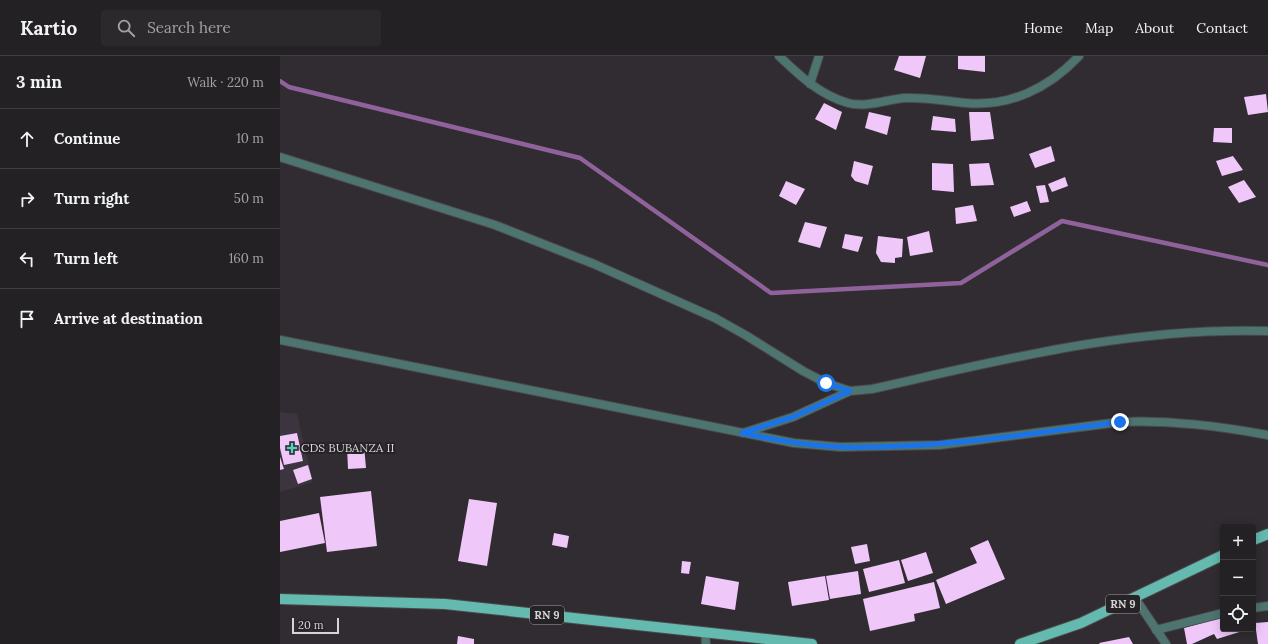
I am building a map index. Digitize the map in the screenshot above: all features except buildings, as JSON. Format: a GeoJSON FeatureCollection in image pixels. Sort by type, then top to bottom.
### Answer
{"type":"FeatureCollection","features":[{"type":"Feature","properties":{"kind":"main road"},"geometry":{"type":"LineString","coordinates":[[1256,539],[1268,534]]}},
{"type":"Feature","properties":{"kind":"main road","name":"RN 9"},"geometry":{"type":"LineString","coordinates":[[1020,644],[1081,623],[1220,556]]}},
{"type":"Feature","properties":{"kind":"main road","name":"RN 9"},"geometry":{"type":"LineString","coordinates":[[280,599],[445,604],[812,644]]}},
{"type":"Feature","properties":{"kind":"street"},"geometry":{"type":"LineString","coordinates":[[779,56],[810,84],[831,96],[850,103],[905,98],[968,103],[995,103],[1023,95],[1046,85],[1079,56]]}},
{"type":"Feature","properties":{"kind":"street"},"geometry":{"type":"LineString","coordinates":[[810,84],[819,56]]}},
{"type":"Feature","properties":{"kind":"street"},"geometry":{"type":"LineString","coordinates":[[280,157],[495,225],[594,264],[715,318],[803,371],[850,391]]}},
{"type":"Feature","properties":{"kind":"street"},"geometry":{"type":"LineString","coordinates":[[742,433],[793,417],[850,391],[872,389],[1025,354],[1126,337],[1210,330],[1268,331]]}},
{"type":"Feature","properties":{"kind":"street"},"geometry":{"type":"LineString","coordinates":[[280,340],[794,443],[840,447],[940,445],[1120,422],[1149,421],[1210,425],[1268,435]]}},
{"type":"Feature","properties":{"kind":"street"},"geometry":{"type":"LineString","coordinates":[[1135,598],[1166,644]]}},
{"type":"Feature","properties":{"kind":"street"},"geometry":{"type":"LineString","coordinates":[[1256,608],[1268,606]]}},
{"type":"Feature","properties":{"kind":"street"},"geometry":{"type":"LineString","coordinates":[[1156,630],[1220,614]]}},
{"type":"Feature","properties":{"kind":"street"},"geometry":{"type":"LineString","coordinates":[[705,633],[706,644]]}},
{"type":"Feature","properties":{"kind":"shaded area","name":"CDS BUBANZA II"},"geometry":{"type":"Polygon","coordinates":[[[280,412],[297,414],[313,482],[280,492],[280,412]]]}},
{"type":"Feature","properties":{"kind":"waterway"},"geometry":{"type":"LineString","coordinates":[[280,81],[289,87],[580,158],[771,293],[961,283],[1062,221],[1268,265]]}},
{"type":"Feature","properties":{"kind":"place","name":"CDS BUBANZA II"},"geometry":{"type":"Point","coordinates":[292,448]}},
{"type":"Feature","properties":{"kind":"route"},"geometry":{"type":"LineString","coordinates":[[826,383],[850,391],[793,417],[742,433],[794,443],[840,447],[891,447],[940,445],[1120,422]]}}]}
